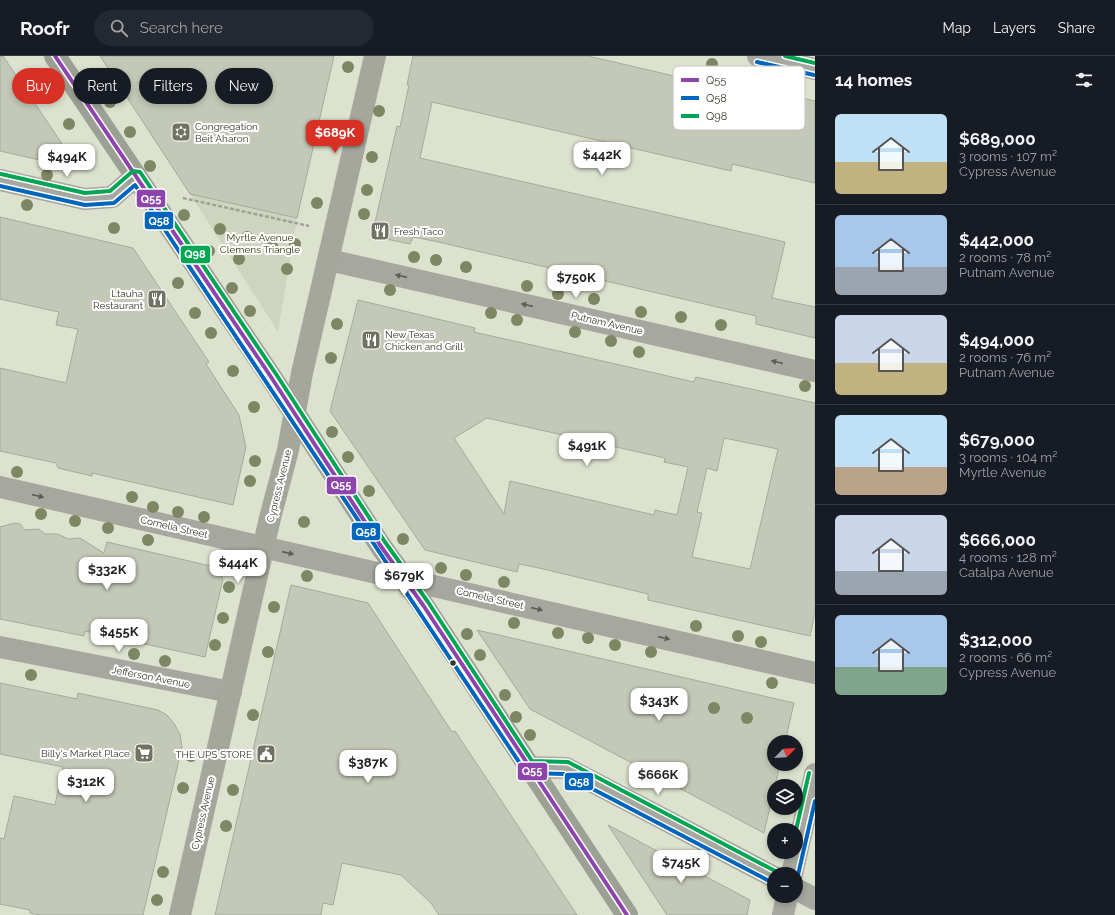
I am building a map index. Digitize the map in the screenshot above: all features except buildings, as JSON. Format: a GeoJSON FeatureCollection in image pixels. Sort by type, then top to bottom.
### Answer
{"type":"FeatureCollection","features":[{"type":"Feature","properties":{"kind":"main road"},"geometry":{"type":"LineString","coordinates":[[55,56],[271,377],[294,415],[404,580],[423,605],[627,915]]}},
{"type":"Feature","properties":{"kind":"main road","name":"Cypress Avenue"},"geometry":{"type":"LineString","coordinates":[[180,915],[264,547],[288,450],[294,415],[375,56]]}},
{"type":"Feature","properties":{"kind":"street"},"geometry":{"type":"LineString","coordinates":[[758,56],[802,66]]}},
{"type":"Feature","properties":{"kind":"street"},"geometry":{"type":"LineString","coordinates":[[805,67],[815,69]]}},
{"type":"Feature","properties":{"kind":"street"},"geometry":{"type":"LineString","coordinates":[[0,180],[85,199],[112,197],[136,176]]}},
{"type":"Feature","properties":{"kind":"street","name":"Putnam Avenue"},"geometry":{"type":"LineString","coordinates":[[329,260],[815,371]]}},
{"type":"Feature","properties":{"kind":"street","name":"Cornelia Street"},"geometry":{"type":"LineString","coordinates":[[0,487],[815,673]]}},
{"type":"Feature","properties":{"kind":"street","name":"Jefferson Avenue"},"geometry":{"type":"LineString","coordinates":[[0,647],[231,692]]}},
{"type":"Feature","properties":{"kind":"street"},"geometry":{"type":"LineString","coordinates":[[529,768],[566,768],[767,873]]}},
{"type":"Feature","properties":{"kind":"street"},"geometry":{"type":"LineString","coordinates":[[794,867],[815,774]]}},
{"type":"Feature","properties":{"kind":"street"},"geometry":{"type":"LineString","coordinates":[[803,893],[815,899]]}},
{"type":"Feature","properties":{"kind":"street"},"geometry":{"type":"LineString","coordinates":[[783,915],[786,903]]}},
{"type":"Feature","properties":{"kind":"path"},"geometry":{"type":"LineString","coordinates":[[183,198],[309,226]]}},
{"type":"Feature","properties":{"kind":"green space","name":"Myrtle Avenue Clemens Triangle"},"geometry":{"type":"Polygon","coordinates":[[[190,194],[297,218],[278,332],[194,200],[190,194]]]}},
{"type":"Feature","properties":{"kind":"transit line","name":"Q55"},"geometry":{"type":"LineString","coordinates":[[55,56],[271,377],[380,545],[423,605],[627,915]]}},
{"type":"Feature","properties":{"kind":"transit line","name":"Q98"},"geometry":{"type":"LineString","coordinates":[[785,56],[815,63]]}},
{"type":"Feature","properties":{"kind":"transit line","name":"Q58"},"geometry":{"type":"LineString","coordinates":[[757,62],[775,66]]}},
{"type":"Feature","properties":{"kind":"transit line","name":"Q58"},"geometry":{"type":"LineString","coordinates":[[805,73],[814,75]]}},
{"type":"Feature","properties":{"kind":"transit line","name":"Q98"},"geometry":{"type":"LineString","coordinates":[[1,174],[85,193],[110,191],[133,171],[140,172],[276,374],[385,542],[428,602],[532,761],[568,762],[768,867]]}},
{"type":"Feature","properties":{"kind":"transit line","name":"Q58"},"geometry":{"type":"LineString","coordinates":[[0,186],[85,205],[114,203],[135,185],[525,771],[529,773],[564,774],[767,880]]}},
{"type":"Feature","properties":{"kind":"transit line","name":"Q98"},"geometry":{"type":"LineString","coordinates":[[798,823],[809,773]]}},
{"type":"Feature","properties":{"kind":"transit line","name":"Q58"},"geometry":{"type":"LineString","coordinates":[[800,867],[815,801]]}},
{"type":"Feature","properties":{"kind":"place","name":"Congregation Beit Aharon"},"geometry":{"type":"Point","coordinates":[181,132]}},
{"type":"Feature","properties":{"kind":"place","name":"Fresh Taco"},"geometry":{"type":"Point","coordinates":[380,231]}},
{"type":"Feature","properties":{"kind":"place","name":"Ltauha Restaurant"},"geometry":{"type":"Point","coordinates":[157,299]}},
{"type":"Feature","properties":{"kind":"place","name":"New Texas Chicken and Grill"},"geometry":{"type":"Point","coordinates":[371,340]}},
{"type":"Feature","properties":{"kind":"place","name":"Billy's Market Place"},"geometry":{"type":"Point","coordinates":[144,753]}},
{"type":"Feature","properties":{"kind":"place","name":"THE UPS STORE"},"geometry":{"type":"Point","coordinates":[266,754]}}]}
